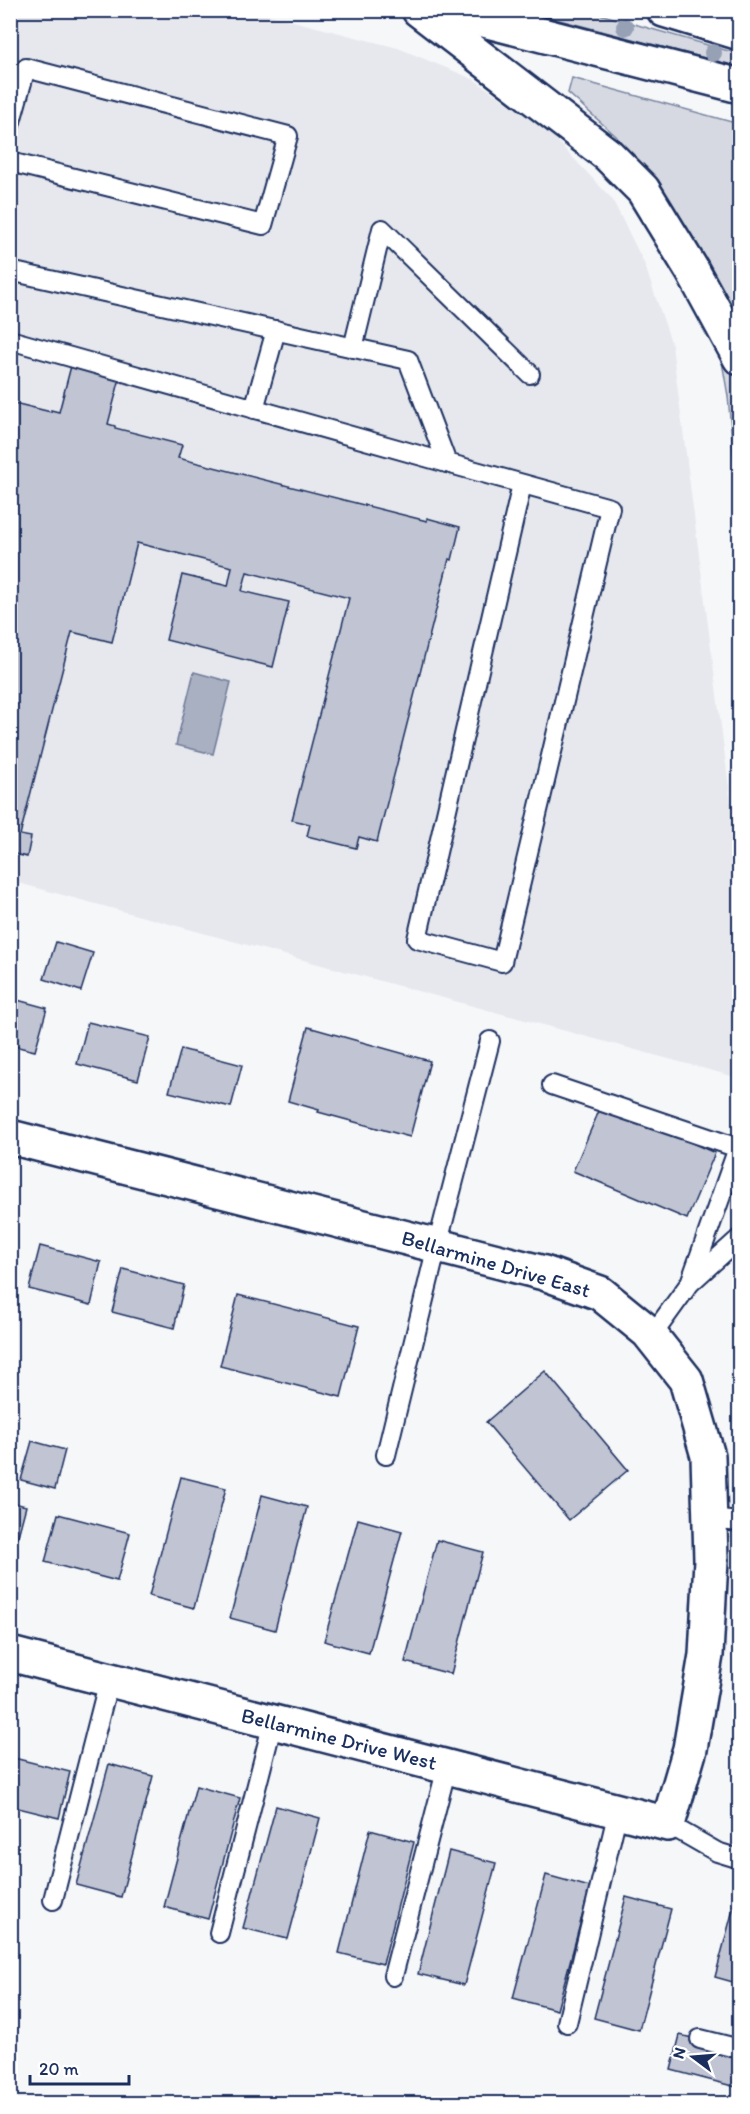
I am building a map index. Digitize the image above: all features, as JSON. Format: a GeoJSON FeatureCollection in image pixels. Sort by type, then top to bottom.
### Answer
{"type":"FeatureCollection","features":[{"type":"Feature","properties":{"kind":"main road"},"geometry":{"type":"LineString","coordinates":[[420,10],[608,155],[643,190],[692,270],[740,358]]}},
{"type":"Feature","properties":{"kind":"main road"},"geometry":{"type":"LineString","coordinates":[[444,10],[740,86]]}},
{"type":"Feature","properties":{"kind":"main road"},"geometry":{"type":"LineString","coordinates":[[664,10],[740,33]]}},
{"type":"Feature","properties":{"kind":"main road"},"geometry":{"type":"LineString","coordinates":[[707,23],[740,13]]}},
{"type":"Feature","properties":{"kind":"main road","name":"Bellarmine Drive East"},"geometry":{"type":"LineString","coordinates":[[10,1137],[544,1273],[600,1293],[651,1337],[686,1380],[724,1520],[711,1560],[706,1654],[690,1749],[668,1824]]}},
{"type":"Feature","properties":{"kind":"main road","name":"Bellarmine Drive West"},"geometry":{"type":"LineString","coordinates":[[10,1654],[668,1824]]}},
{"type":"Feature","properties":{"kind":"lane"},"geometry":{"type":"LineString","coordinates":[[10,125],[26,68],[288,136],[263,225],[10,162]]}},
{"type":"Feature","properties":{"kind":"lane"},"geometry":{"type":"LineString","coordinates":[[353,348],[382,229],[530,374]]}},
{"type":"Feature","properties":{"kind":"lane"},"geometry":{"type":"LineString","coordinates":[[10,271],[408,360],[447,463]]}},
{"type":"Feature","properties":{"kind":"lane"},"geometry":{"type":"LineString","coordinates":[[254,409],[276,330]]}},
{"type":"Feature","properties":{"kind":"lane"},"geometry":{"type":"LineString","coordinates":[[10,340],[610,508],[502,962],[417,939],[522,484]]}},
{"type":"Feature","properties":{"kind":"lane"},"geometry":{"type":"LineString","coordinates":[[386,1455],[436,1246],[490,1041]]}},
{"type":"Feature","properties":{"kind":"lane"},"geometry":{"type":"LineString","coordinates":[[552,1085],[738,1148],[690,1283]]}},
{"type":"Feature","properties":{"kind":"lane"},"geometry":{"type":"LineString","coordinates":[[651,1337],[690,1283],[740,1238]]}},
{"type":"Feature","properties":{"kind":"lane"},"geometry":{"type":"LineString","coordinates":[[53,1900],[109,1680]]}},
{"type":"Feature","properties":{"kind":"lane"},"geometry":{"type":"LineString","coordinates":[[219,1933],[273,1722]]}},
{"type":"Feature","properties":{"kind":"lane"},"geometry":{"type":"LineString","coordinates":[[393,1976],[447,1767]]}},
{"type":"Feature","properties":{"kind":"lane"},"geometry":{"type":"LineString","coordinates":[[567,2023],[618,1811]]}},
{"type":"Feature","properties":{"kind":"lane"},"geometry":{"type":"LineString","coordinates":[[668,1824],[717,1852],[740,1859]]}},
{"type":"Feature","properties":{"kind":"lane"},"geometry":{"type":"LineString","coordinates":[[700,2039],[740,2049]]}},
{"type":"Feature","properties":{"kind":"shaded area"},"geometry":{"type":"Polygon","coordinates":[[[10,11],[254,11],[398,48],[473,79],[546,129],[612,199],[644,263],[672,345],[734,827],[739,841],[739,1078],[11,881],[10,11]]]}},
{"type":"Feature","properties":{"kind":"shaded area"},"geometry":{"type":"Polygon","coordinates":[[[525,11],[589,11],[739,54],[739,67],[525,11]]]}},
{"type":"Feature","properties":{"kind":"shaded area"},"geometry":{"type":"Polygon","coordinates":[[[572,78],[739,124],[739,516],[728,396],[716,327],[649,179],[616,136],[568,93],[572,78]]]}},
{"type":"Feature","properties":{"kind":"water"},"geometry":{"type":"Polygon","coordinates":[[[194,672],[231,682],[213,754],[176,745],[194,672]]]}},
{"type":"Feature","properties":{"kind":"building"},"geometry":{"type":"Polygon","coordinates":[[[71,366],[120,378],[108,424],[115,428],[182,445],[178,458],[427,521],[427,518],[460,527],[452,560],[449,559],[377,842],[359,837],[356,848],[307,836],[310,824],[292,820],[349,598],[247,572],[242,591],[289,602],[273,667],[166,640],[182,575],[228,586],[232,567],[137,543],[112,642],[72,632],[20,835],[31,837],[27,857],[10,853],[10,402],[59,412],[71,366]]]}},
{"type":"Feature","properties":{"kind":"building"},"geometry":{"type":"Polygon","coordinates":[[[56,942],[93,953],[81,991],[44,979],[56,942]]]}},
{"type":"Feature","properties":{"kind":"building"},"geometry":{"type":"Polygon","coordinates":[[[10,998],[47,1008],[35,1051],[10,1045],[10,998]]]}},
{"type":"Feature","properties":{"kind":"building"},"geometry":{"type":"Polygon","coordinates":[[[88,1022],[150,1037],[138,1080],[77,1064],[88,1022]]]}},
{"type":"Feature","properties":{"kind":"building"},"geometry":{"type":"Polygon","coordinates":[[[308,1027],[430,1061],[410,1137],[318,1112],[319,1110],[288,1101],[308,1027]]]}},
{"type":"Feature","properties":{"kind":"building"},"geometry":{"type":"Polygon","coordinates":[[[181,1049],[242,1065],[231,1107],[169,1092],[181,1049]]]}},
{"type":"Feature","properties":{"kind":"building"},"geometry":{"type":"Polygon","coordinates":[[[602,1104],[715,1153],[687,1219],[573,1171],[602,1104]]]}},
{"type":"Feature","properties":{"kind":"building"},"geometry":{"type":"Polygon","coordinates":[[[40,1246],[101,1262],[91,1305],[29,1289],[40,1246]]]}},
{"type":"Feature","properties":{"kind":"building"},"geometry":{"type":"Polygon","coordinates":[[[123,1269],[184,1285],[174,1328],[112,1312],[123,1269]]]}},
{"type":"Feature","properties":{"kind":"building"},"geometry":{"type":"Polygon","coordinates":[[[238,1295],[359,1326],[341,1397],[220,1366],[238,1295]]]}},
{"type":"Feature","properties":{"kind":"building"},"geometry":{"type":"Polygon","coordinates":[[[545,1371],[628,1470],[569,1520],[486,1422],[545,1371]]]}},
{"type":"Feature","properties":{"kind":"building"},"geometry":{"type":"Polygon","coordinates":[[[32,1441],[65,1450],[55,1489],[21,1480],[32,1441]]]}},
{"type":"Feature","properties":{"kind":"building"},"geometry":{"type":"Polygon","coordinates":[[[181,1477],[226,1488],[194,1608],[149,1596],[181,1477]]]}},
{"type":"Feature","properties":{"kind":"building"},"geometry":{"type":"Polygon","coordinates":[[[262,1495],[307,1507],[275,1630],[230,1618],[262,1495]]]}},
{"type":"Feature","properties":{"kind":"building"},"geometry":{"type":"Polygon","coordinates":[[[10,1502],[26,1506],[14,1551],[10,1550],[10,1502]]]}},
{"type":"Feature","properties":{"kind":"building"},"geometry":{"type":"Polygon","coordinates":[[[58,1514],[130,1533],[117,1581],[45,1562],[58,1514]]]}},
{"type":"Feature","properties":{"kind":"building"},"geometry":{"type":"Polygon","coordinates":[[[358,1519],[402,1531],[369,1653],[324,1641],[358,1519]]]}},
{"type":"Feature","properties":{"kind":"building"},"geometry":{"type":"Polygon","coordinates":[[[437,1540],[483,1552],[451,1674],[405,1662],[437,1540]]]}},
{"type":"Feature","properties":{"kind":"building"},"geometry":{"type":"Polygon","coordinates":[[[10,1757],[70,1772],[59,1818],[10,1806],[10,1757]]]}},
{"type":"Feature","properties":{"kind":"building"},"geometry":{"type":"Polygon","coordinates":[[[109,1764],[153,1776],[121,1897],[76,1885],[109,1764]]]}},
{"type":"Feature","properties":{"kind":"building"},"geometry":{"type":"Polygon","coordinates":[[[196,1786],[240,1798],[208,1919],[164,1907],[196,1786]]]}},
{"type":"Feature","properties":{"kind":"building"},"geometry":{"type":"Polygon","coordinates":[[[276,1806],[320,1818],[288,1939],[243,1928],[276,1806]]]}},
{"type":"Feature","properties":{"kind":"building"},"geometry":{"type":"Polygon","coordinates":[[[370,1830],[414,1842],[383,1964],[339,1953],[370,1830]]]}},
{"type":"Feature","properties":{"kind":"building"},"geometry":{"type":"Polygon","coordinates":[[[449,1851],[496,1863],[464,1985],[418,1974],[449,1851]]]}},
{"type":"Feature","properties":{"kind":"building"},"geometry":{"type":"Polygon","coordinates":[[[546,1875],[590,1887],[557,2010],[513,1998],[546,1875]]]}},
{"type":"Feature","properties":{"kind":"building"},"geometry":{"type":"Polygon","coordinates":[[[626,1897],[671,1909],[639,2030],[594,2018],[626,1897]]]}},
{"type":"Feature","properties":{"kind":"building"},"geometry":{"type":"Polygon","coordinates":[[[736,1898],[740,1898],[740,1984],[715,1977],[736,1898]]]}},
{"type":"Feature","properties":{"kind":"building"},"geometry":{"type":"Polygon","coordinates":[[[680,2035],[740,2050],[740,2088],[671,2070],[680,2035]]]}}]}
